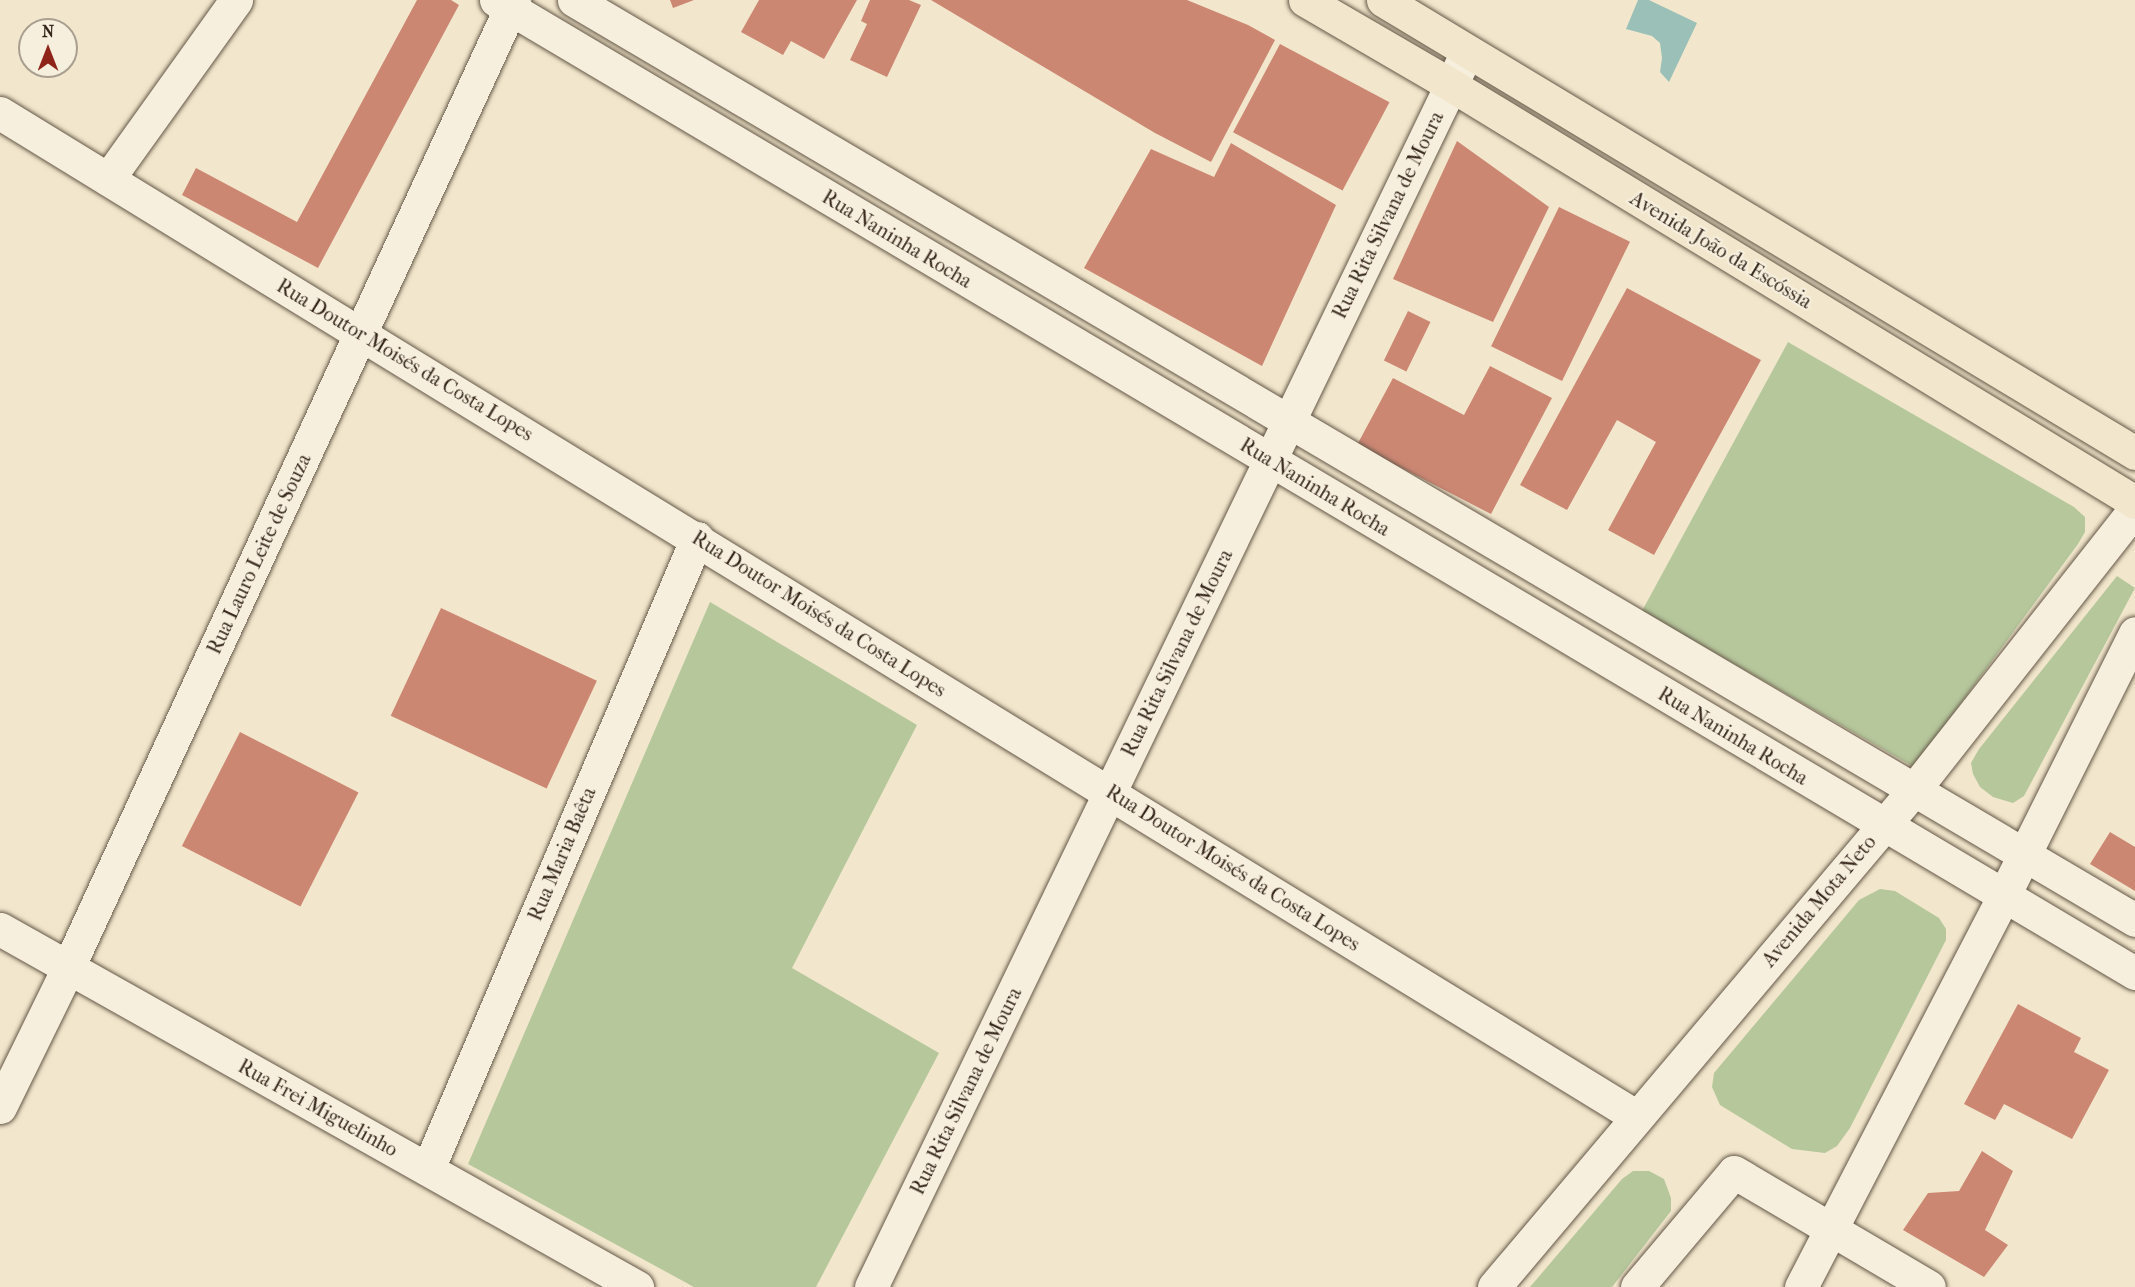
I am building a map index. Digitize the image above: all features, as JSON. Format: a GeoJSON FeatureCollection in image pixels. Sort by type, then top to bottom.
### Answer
{"type":"FeatureCollection","features":[{"type":"Feature","properties":{"kind":"main road","name":"Avenida João da Escóssia"},"geometry":{"type":"LineString","coordinates":[[1305,0],[1451,85],[2135,502]]}},
{"type":"Feature","properties":{"kind":"main road","name":"Avenida João da Escóssia"},"geometry":{"type":"LineString","coordinates":[[1383,0],[2135,453]]}},
{"type":"Feature","properties":{"kind":"street"},"geometry":{"type":"LineString","coordinates":[[108,179],[236,0]]}},
{"type":"Feature","properties":{"kind":"street","name":"Rua Naninha Rocha"},"geometry":{"type":"LineString","coordinates":[[574,0],[2135,920]]}},
{"type":"Feature","properties":{"kind":"street","name":"Rua Naninha Rocha"},"geometry":{"type":"LineString","coordinates":[[506,3],[2135,974]]}},
{"type":"Feature","properties":{"kind":"street","name":"Rua Lauro Leite de Souza"},"geometry":{"type":"LineString","coordinates":[[0,1107],[68,968],[361,333],[506,3]]}},
{"type":"Feature","properties":{"kind":"street","name":"Rua Rita Silvana de Moura"},"geometry":{"type":"LineString","coordinates":[[871,1287],[1467,52]]}},
{"type":"Feature","properties":{"kind":"street","name":"Rua Doutor Moisés da Costa Lopes"},"geometry":{"type":"LineString","coordinates":[[0,113],[697,538],[1637,1117]]}},
{"type":"Feature","properties":{"kind":"street","name":"Avenida Mota Neto"},"geometry":{"type":"LineString","coordinates":[[1494,1287],[1913,791],[2135,508]]}},
{"type":"Feature","properties":{"kind":"street","name":"Rua Maria Baêta"},"geometry":{"type":"LineString","coordinates":[[428,1169],[697,538]]}},
{"type":"Feature","properties":{"kind":"street"},"geometry":{"type":"LineString","coordinates":[[1801,1287],[2003,897],[2135,633]]}},
{"type":"Feature","properties":{"kind":"street","name":"Rua Frei Miguelinho"},"geometry":{"type":"LineString","coordinates":[[0,929],[637,1287]]}},
{"type":"Feature","properties":{"kind":"street"},"geometry":{"type":"LineString","coordinates":[[1637,1287],[1734,1173],[1929,1287]]}},
{"type":"Feature","properties":{"kind":"green space"},"geometry":{"type":"Polygon","coordinates":[[[1788,342],[2074,507],[2085,517],[2085,532],[2078,544],[1914,767],[1642,611],[1788,342]]]}},
{"type":"Feature","properties":{"kind":"green space"},"geometry":{"type":"Polygon","coordinates":[[[2117,576],[2135,588],[2024,796],[2013,803],[1993,797],[1980,787],[1973,774],[1971,763],[1979,749],[2117,576]]]}},
{"type":"Feature","properties":{"kind":"green space"},"geometry":{"type":"Polygon","coordinates":[[[710,602],[917,725],[792,968],[939,1053],[816,1287],[694,1287],[468,1164],[710,602]]]}},
{"type":"Feature","properties":{"kind":"green space"},"geometry":{"type":"Polygon","coordinates":[[[1880,889],[1895,891],[1939,918],[1946,929],[1946,940],[1850,1128],[1837,1146],[1825,1153],[1792,1149],[1720,1105],[1712,1087],[1714,1073],[1859,900],[1880,889]]]}},
{"type":"Feature","properties":{"kind":"green space"},"geometry":{"type":"Polygon","coordinates":[[[1633,1171],[1649,1171],[1664,1179],[1671,1198],[1671,1211],[1612,1287],[1530,1287],[1622,1179],[1633,1171]]]}},
{"type":"Feature","properties":{"kind":"water"},"geometry":{"type":"Polygon","coordinates":[[[1638,0],[1649,0],[1697,23],[1669,82],[1660,72],[1662,58],[1660,43],[1652,36],[1626,29],[1638,0]]]}},
{"type":"Feature","properties":{"kind":"building"},"geometry":{"type":"Polygon","coordinates":[[[417,0],[451,0],[459,5],[318,268],[182,195],[196,168],[297,222],[417,0]]]}},
{"type":"Feature","properties":{"kind":"building"},"geometry":{"type":"Polygon","coordinates":[[[670,0],[694,0],[673,8],[670,0]]]}},
{"type":"Feature","properties":{"kind":"building"},"geometry":{"type":"Polygon","coordinates":[[[759,0],[857,0],[824,59],[791,41],[783,55],[741,32],[759,0]]]}},
{"type":"Feature","properties":{"kind":"building"},"geometry":{"type":"Polygon","coordinates":[[[870,0],[909,0],[921,5],[887,77],[850,60],[867,24],[861,21],[870,0]]]}},
{"type":"Feature","properties":{"kind":"building"},"geometry":{"type":"Polygon","coordinates":[[[931,0],[1187,0],[1248,25],[1275,40],[1211,162],[1155,133],[931,0]]]}},
{"type":"Feature","properties":{"kind":"building"},"geometry":{"type":"Polygon","coordinates":[[[1280,44],[1389,102],[1343,191],[1233,132],[1280,44]]]}},
{"type":"Feature","properties":{"kind":"building"},"geometry":{"type":"Polygon","coordinates":[[[1457,141],[1549,207],[1493,322],[1393,279],[1457,141]]]}},
{"type":"Feature","properties":{"kind":"building"},"geometry":{"type":"Polygon","coordinates":[[[1231,143],[1336,205],[1262,366],[1084,268],[1151,149],[1214,177],[1231,143]]]}},
{"type":"Feature","properties":{"kind":"building"},"geometry":{"type":"Polygon","coordinates":[[[1559,207],[1630,242],[1562,381],[1491,346],[1559,207]]]}},
{"type":"Feature","properties":{"kind":"building"},"geometry":{"type":"Polygon","coordinates":[[[1627,288],[1761,360],[1654,555],[1608,530],[1656,442],[1617,420],[1567,510],[1520,485],[1627,288]]]}},
{"type":"Feature","properties":{"kind":"building"},"geometry":{"type":"Polygon","coordinates":[[[1408,311],[1430,322],[1406,371],[1384,360],[1408,311]]]}},
{"type":"Feature","properties":{"kind":"building"},"geometry":{"type":"Polygon","coordinates":[[[1490,366],[1552,398],[1491,514],[1357,445],[1393,378],[1464,415],[1490,366]]]}},
{"type":"Feature","properties":{"kind":"building"},"geometry":{"type":"Polygon","coordinates":[[[441,608],[597,681],[547,789],[391,716],[441,608]]]}},
{"type":"Feature","properties":{"kind":"building"},"geometry":{"type":"Polygon","coordinates":[[[240,732],[359,792],[300,906],[182,846],[240,732]]]}},
{"type":"Feature","properties":{"kind":"building"},"geometry":{"type":"Polygon","coordinates":[[[2110,832],[2135,847],[2135,891],[2090,864],[2110,832]]]}},
{"type":"Feature","properties":{"kind":"building"},"geometry":{"type":"Polygon","coordinates":[[[2018,1004],[2081,1038],[2074,1052],[2109,1070],[2072,1139],[2004,1104],[1995,1120],[1964,1104],[2018,1004]]]}},
{"type":"Feature","properties":{"kind":"building"},"geometry":{"type":"Polygon","coordinates":[[[1982,1151],[2013,1171],[1985,1230],[2008,1245],[1984,1277],[1903,1230],[1928,1193],[1959,1191],[1982,1151]]]}}]}
